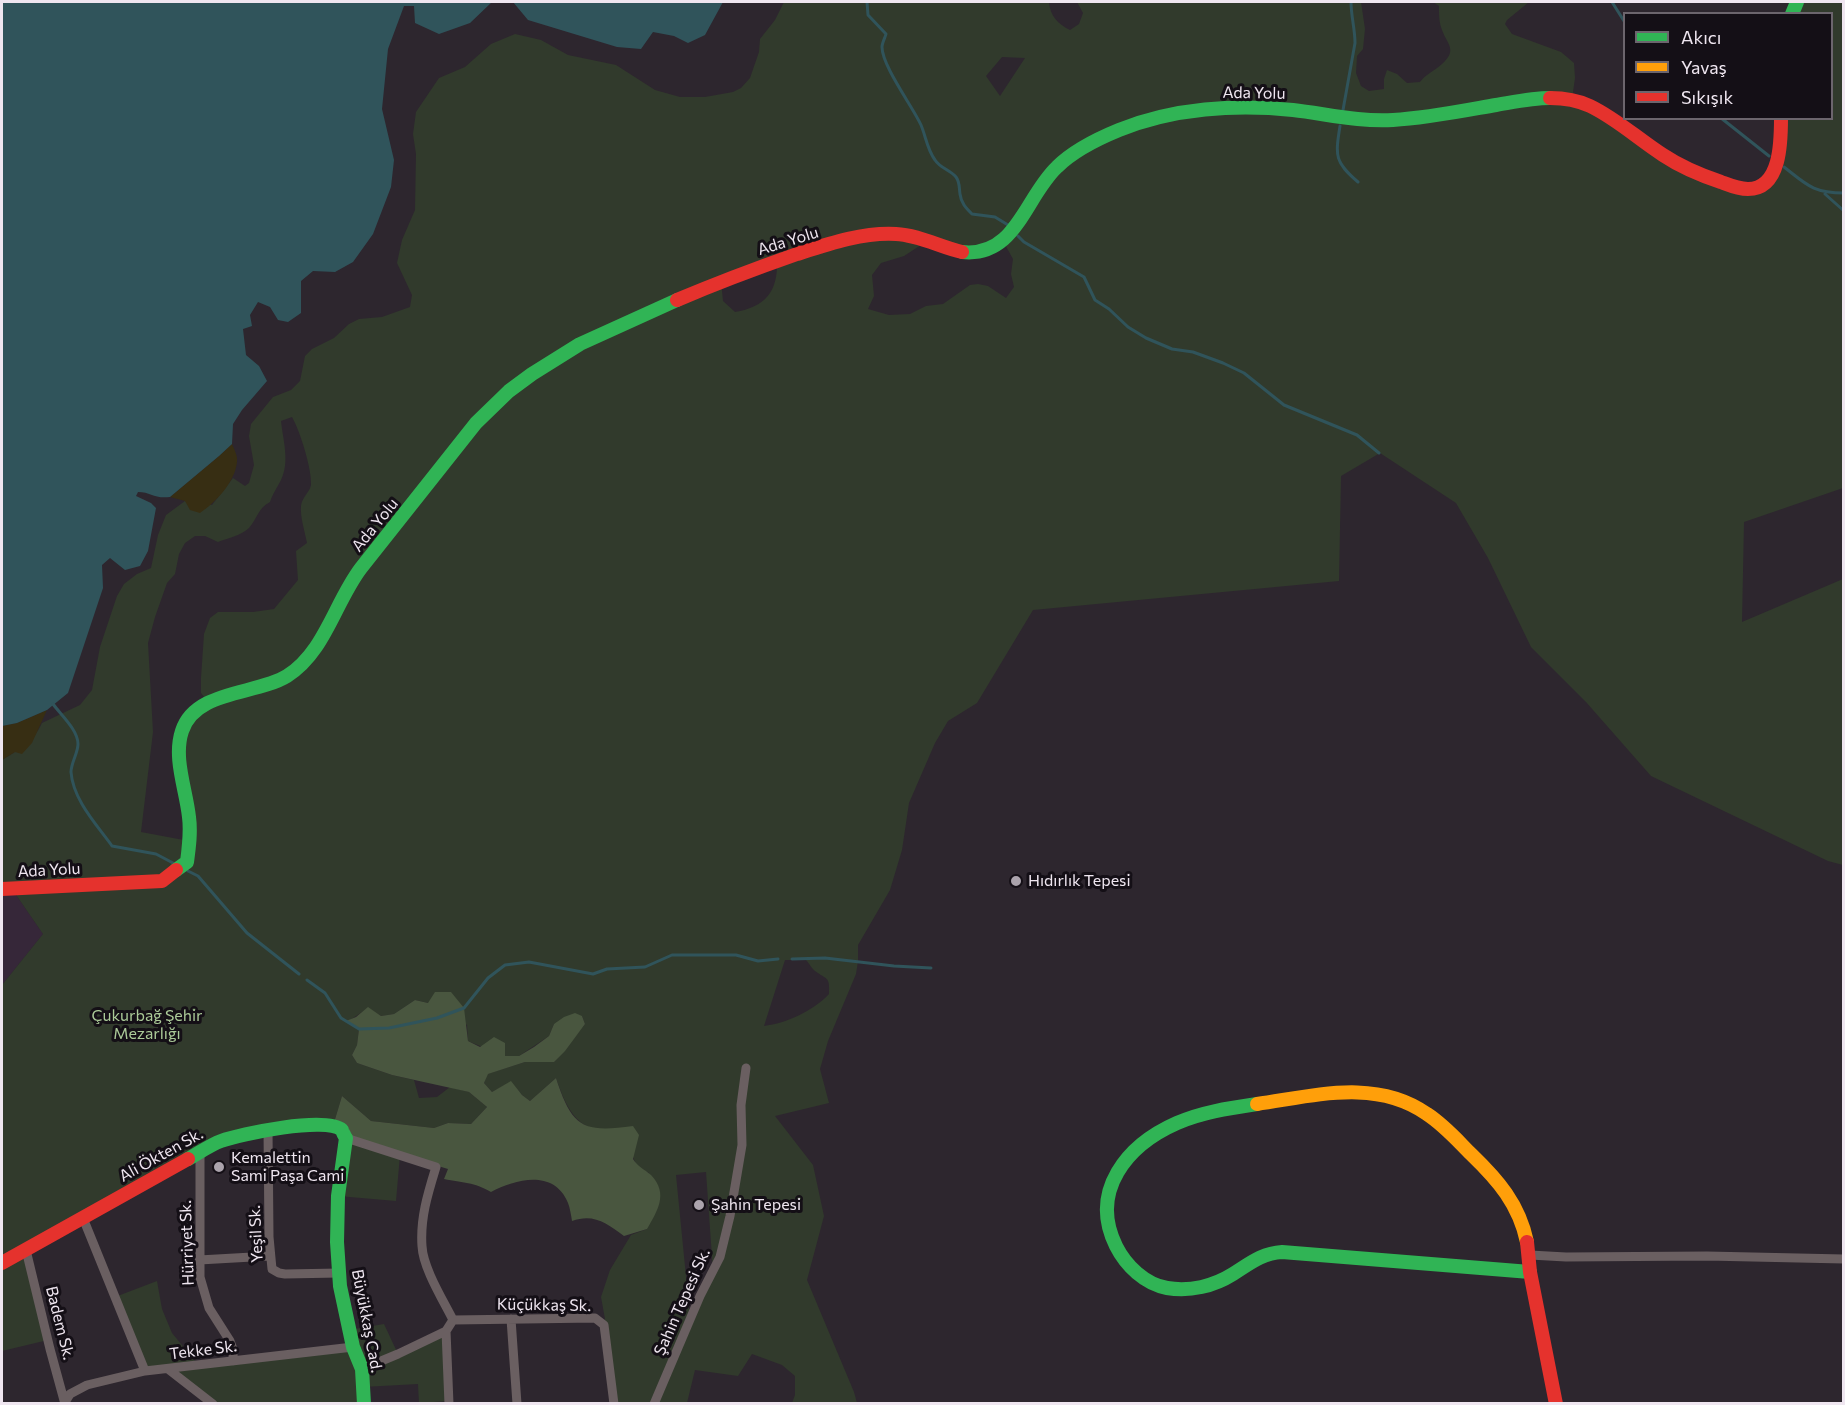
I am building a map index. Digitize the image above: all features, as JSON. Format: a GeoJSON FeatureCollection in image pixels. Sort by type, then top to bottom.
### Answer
{"type":"FeatureCollection","features":[{"type":"Feature","properties":{"kind":"street","name":"Ada Yolu"},"geometry":{"type":"LineString","coordinates":[[2,889],[162,881],[187,862],[190,830],[178,742],[188,718],[208,702],[274,684],[299,668],[321,640],[355,576],[487,412],[524,380],[617,324],[759,267],[868,236],[911,235],[964,252],[979,253],[989,250],[1003,241],[1011,231],[1036,191],[1052,171],[1087,144],[1133,125],[1209,110],[1244,107],[1280,109],[1351,120],[1387,120],[1429,117],[1528,99],[1556,97],[1571,99],[1596,110],[1661,154],[1694,172],[1741,188],[1752,189],[1767,180],[1773,172],[1779,149],[1781,120]]}},
{"type":"Feature","properties":{"kind":"street","name":"Şahin Tepesi Sk."},"geometry":{"type":"LineString","coordinates":[[654,1404],[700,1296],[720,1257],[730,1216],[742,1145],[741,1106],[746,1068]]}},
{"type":"Feature","properties":{"kind":"street"},"geometry":{"type":"LineString","coordinates":[[1530,1272],[1273,1252],[1254,1258],[1231,1275],[1203,1287],[1175,1289],[1149,1283],[1138,1276],[1116,1246],[1108,1222],[1106,1203],[1111,1182],[1141,1143],[1166,1128],[1212,1111],[1357,1091],[1384,1095],[1416,1106],[1432,1115],[1499,1181],[1518,1212],[1530,1255],[1530,1272],[1556,1404]]}},
{"type":"Feature","properties":{"kind":"street","name":"Ali Ökten Sk."},"geometry":{"type":"LineString","coordinates":[[2,1263],[221,1141],[268,1130],[318,1124],[342,1130],[345,1138]]}},
{"type":"Feature","properties":{"kind":"street","name":"Yeşil Sk."},"geometry":{"type":"LineString","coordinates":[[268,1130],[272,1269],[279,1274],[339,1273]]}},
{"type":"Feature","properties":{"kind":"street","name":"Büyükkaş Cad."},"geometry":{"type":"LineString","coordinates":[[345,1138],[338,1196],[339,1273],[352,1347],[362,1369],[364,1404]]}},
{"type":"Feature","properties":{"kind":"street"},"geometry":{"type":"LineString","coordinates":[[345,1138],[436,1167],[423,1209],[422,1248],[434,1284],[453,1320],[446,1331],[362,1369]]}},
{"type":"Feature","properties":{"kind":"street","name":"Hürriyet Sk."},"geometry":{"type":"LineString","coordinates":[[200,1151],[199,1260],[204,1294],[217,1322],[230,1341],[233,1361]]}},
{"type":"Feature","properties":{"kind":"street"},"geometry":{"type":"LineString","coordinates":[[83,1218],[145,1371]]}},
{"type":"Feature","properties":{"kind":"street","name":"Badem Sk."},"geometry":{"type":"LineString","coordinates":[[26,1250],[65,1403]]}},
{"type":"Feature","properties":{"kind":"street"},"geometry":{"type":"LineString","coordinates":[[1530,1255],[1844,1259]]}},
{"type":"Feature","properties":{"kind":"street"},"geometry":{"type":"LineString","coordinates":[[199,1260],[270,1256]]}},
{"type":"Feature","properties":{"kind":"street","name":"Küçükkaş Sk."},"geometry":{"type":"LineString","coordinates":[[453,1320],[595,1318],[604,1325],[614,1404]]}},
{"type":"Feature","properties":{"kind":"street"},"geometry":{"type":"LineString","coordinates":[[511,1319],[517,1404]]}},
{"type":"Feature","properties":{"kind":"street"},"geometry":{"type":"LineString","coordinates":[[446,1331],[449,1404]]}},
{"type":"Feature","properties":{"kind":"street","name":"Tekke Sk."},"geometry":{"type":"LineString","coordinates":[[65,1403],[70,1394],[87,1385],[145,1371],[352,1347]]}},
{"type":"Feature","properties":{"kind":"street"},"geometry":{"type":"LineString","coordinates":[[168,1369],[213,1404]]}},
{"type":"Feature","properties":{"kind":"shaded area"},"geometry":{"type":"Polygon","coordinates":[[[2,889],[12,889],[43,934],[2,985],[2,889]]]}},
{"type":"Feature","properties":{"kind":"green space","name":"Çukurbağ Şehir Mezarlığı"},"geometry":{"type":"Polygon","coordinates":[[[784,2],[1049,2],[1055,19],[1070,30],[1079,24],[1083,13],[1077,2],[1361,2],[1365,29],[1363,49],[1357,56],[1356,73],[1361,86],[1369,91],[1384,89],[1387,70],[1397,74],[1407,83],[1420,82],[1447,59],[1450,47],[1441,27],[1439,6],[1433,2],[1529,2],[1505,24],[1512,34],[1561,52],[1574,63],[1575,78],[1572,99],[1661,155],[1741,188],[1767,180],[1781,120],[1833,120],[1833,12],[1792,12],[1797,2],[1843,2],[1843,488],[1744,522],[1742,622],[1843,579],[1843,865],[1828,861],[1651,776],[1586,702],[1531,647],[1488,558],[1456,503],[1380,453],[1341,476],[1339,581],[1033,610],[977,703],[948,721],[935,743],[909,803],[902,850],[890,890],[858,945],[856,974],[828,1041],[820,1069],[829,1103],[775,1116],[813,1165],[824,1216],[807,1280],[857,1403],[792,1403],[795,1395],[795,1376],[782,1365],[752,1354],[738,1376],[695,1370],[687,1403],[614,1403],[601,1323],[605,1319],[601,1297],[610,1270],[631,1235],[647,1229],[649,1173],[637,1167],[622,1128],[596,1129],[578,1120],[565,1102],[556,1078],[530,1101],[511,1082],[492,1092],[484,1083],[487,1074],[525,1062],[554,1062],[585,1024],[582,1016],[554,1024],[549,1036],[519,1056],[504,1056],[468,1041],[467,1025],[428,1003],[415,1000],[394,1014],[381,1016],[368,1008],[347,1022],[359,1029],[357,1045],[352,1055],[357,1063],[414,1080],[419,1098],[437,1097],[450,1087],[469,1092],[487,1107],[471,1124],[448,1123],[434,1128],[371,1121],[342,1096],[333,1126],[221,1141],[26,1250],[48,1340],[2,1351],[2,985],[43,934],[12,889],[2,889],[2,760],[30,740],[42,723],[80,705],[92,690],[100,647],[117,596],[124,584],[137,574],[151,568],[158,535],[166,515],[185,501],[212,505],[233,478],[245,486],[249,483],[254,465],[249,436],[251,424],[273,397],[291,390],[300,381],[305,356],[312,349],[334,338],[349,324],[359,319],[382,317],[410,307],[412,295],[397,263],[402,240],[415,210],[416,154],[413,134],[416,112],[439,78],[465,67],[491,44],[515,34],[541,40],[568,55],[616,65],[655,90],[680,97],[705,97],[733,92],[741,88],[750,78],[759,52],[760,39],[775,20],[784,2]],[[1002,57],[986,76],[1000,96],[1025,58],[1002,57]],[[927,241],[904,256],[881,263],[872,275],[874,296],[868,309],[889,315],[910,314],[926,306],[943,304],[970,285],[988,286],[1006,298],[1014,287],[1011,274],[1013,259],[1003,241],[989,251],[927,241]],[[777,261],[721,281],[723,301],[735,312],[745,310],[762,302],[768,296],[775,281],[777,261]],[[292,417],[281,421],[285,466],[270,502],[260,510],[249,528],[238,535],[218,542],[205,536],[195,536],[185,543],[179,554],[175,574],[167,583],[148,643],[153,732],[141,832],[189,841],[178,742],[208,702],[201,693],[201,678],[204,634],[210,618],[218,612],[253,612],[274,609],[298,580],[296,551],[307,543],[301,506],[310,488],[311,478],[305,450],[292,417]],[[785,960],[764,1026],[790,1019],[823,1000],[829,994],[827,979],[814,970],[806,960],[785,960]],[[706,1172],[676,1175],[690,1317],[713,1271],[706,1172]]]}},
{"type":"Feature","properties":{"kind":"green space"},"geometry":{"type":"Polygon","coordinates":[[[435,992],[451,992],[464,1008],[468,1041],[480,1047],[494,1037],[505,1043],[505,1056],[519,1056],[534,1047],[549,1036],[554,1024],[564,1017],[575,1013],[582,1016],[585,1024],[554,1062],[525,1062],[488,1074],[484,1083],[492,1092],[511,1081],[530,1101],[556,1078],[568,1107],[581,1123],[590,1127],[602,1128],[633,1126],[639,1135],[633,1159],[651,1175],[659,1189],[660,1196],[660,1202],[647,1229],[624,1236],[600,1221],[587,1218],[572,1221],[569,1205],[562,1192],[554,1185],[544,1181],[512,1183],[491,1192],[474,1185],[444,1179],[448,1169],[346,1138],[333,1126],[342,1096],[371,1121],[434,1128],[448,1123],[471,1124],[487,1107],[469,1092],[392,1075],[357,1063],[352,1055],[357,1045],[359,1029],[346,1021],[356,1017],[368,1007],[381,1016],[394,1014],[415,1000],[428,1003],[435,992]]]}},
{"type":"Feature","properties":{"kind":"green space"},"geometry":{"type":"Polygon","coordinates":[[[346,1138],[400,1155],[396,1201],[338,1196],[346,1138]]]}},
{"type":"Feature","properties":{"kind":"green space"},"geometry":{"type":"Polygon","coordinates":[[[157,1281],[162,1309],[172,1333],[199,1366],[352,1347],[349,1330],[384,1324],[398,1354],[446,1331],[449,1401],[419,1403],[418,1384],[363,1387],[364,1403],[213,1403],[168,1369],[145,1371],[115,1297],[157,1281]]]}},
{"type":"Feature","properties":{"kind":"sand"},"geometry":{"type":"Polygon","coordinates":[[[232,444],[237,460],[233,477],[224,491],[206,508],[200,513],[190,510],[185,501],[170,497],[219,456],[232,444]]]}},
{"type":"Feature","properties":{"kind":"sand"},"geometry":{"type":"Polygon","coordinates":[[[47,710],[32,743],[22,754],[15,752],[2,760],[2,726],[17,723],[47,710]]]}},
{"type":"Feature","properties":{"kind":"water"},"geometry":{"type":"Polygon","coordinates":[[[2,2],[492,2],[470,23],[439,34],[415,23],[414,6],[404,6],[388,49],[382,109],[394,160],[391,187],[373,234],[353,262],[335,272],[313,271],[301,281],[301,313],[288,322],[278,320],[270,307],[258,302],[250,315],[252,326],[243,329],[246,355],[259,366],[267,381],[233,424],[232,444],[170,497],[138,492],[136,496],[156,508],[148,551],[140,566],[125,570],[110,558],[102,565],[103,588],[68,693],[47,710],[17,723],[2,726],[2,2]]]}},
{"type":"Feature","properties":{"kind":"water"},"geometry":{"type":"Polygon","coordinates":[[[513,2],[723,2],[705,35],[688,43],[674,36],[653,32],[641,49],[617,47],[528,20],[513,2]]]}},
{"type":"Feature","properties":{"kind":"waterway"},"geometry":{"type":"LineString","coordinates":[[867,2],[868,15],[886,34],[882,47],[887,65],[921,125],[932,156],[937,163],[956,177],[961,200],[972,214],[995,217],[1008,225]]}},
{"type":"Feature","properties":{"kind":"waterway"},"geometry":{"type":"LineString","coordinates":[[1343,110],[1355,43],[1351,2]]}},
{"type":"Feature","properties":{"kind":"waterway"},"geometry":{"type":"LineString","coordinates":[[1612,2],[1623,19]]}},
{"type":"Feature","properties":{"kind":"waterway"},"geometry":{"type":"LineString","coordinates":[[1724,120],[1769,156]]}},
{"type":"Feature","properties":{"kind":"waterway"},"geometry":{"type":"LineString","coordinates":[[1340,126],[1337,145],[1338,158],[1358,182]]}},
{"type":"Feature","properties":{"kind":"waterway"},"geometry":{"type":"LineString","coordinates":[[1784,167],[1817,190],[1844,193]]}},
{"type":"Feature","properties":{"kind":"waterway"},"geometry":{"type":"LineString","coordinates":[[1825,194],[1844,211]]}},
{"type":"Feature","properties":{"kind":"waterway"},"geometry":{"type":"LineString","coordinates":[[1018,236],[1024,242],[1084,277],[1095,300],[1109,309],[1128,327],[1146,338],[1172,349],[1193,352],[1244,373],[1284,405],[1357,435],[1379,453]]}},
{"type":"Feature","properties":{"kind":"waterway"},"geometry":{"type":"LineString","coordinates":[[53,704],[72,728],[77,739],[78,747],[71,769],[76,792],[87,812],[112,846],[156,854],[173,863]]}},
{"type":"Feature","properties":{"kind":"waterway"},"geometry":{"type":"LineString","coordinates":[[188,871],[198,876],[247,933],[299,974]]}},
{"type":"Feature","properties":{"kind":"waterway"},"geometry":{"type":"LineString","coordinates":[[307,980],[325,993],[341,1018],[359,1029],[389,1028],[437,1018],[464,1008],[488,978],[505,965],[529,962],[593,974],[607,969],[645,967],[672,955],[736,955],[758,961],[778,959]]}},
{"type":"Feature","properties":{"kind":"waterway"},"geometry":{"type":"LineString","coordinates":[[792,959],[825,958],[931,968]]}},
{"type":"Feature","properties":{"kind":"traffic: fast"},"geometry":{"type":"LineString","coordinates":[[1793,12],[1797,2]]}},
{"type":"Feature","properties":{"kind":"traffic: fast"},"geometry":{"type":"LineString","coordinates":[[962,252],[980,251],[995,245],[1007,236],[1046,180],[1057,167],[1078,150],[1119,130],[1161,117],[1183,112],[1249,107],[1293,110],[1355,119],[1393,120],[1550,98]]}},
{"type":"Feature","properties":{"kind":"traffic: fast"},"geometry":{"type":"LineString","coordinates":[[176,870],[187,862],[189,845],[189,817],[179,763],[182,731],[189,718],[200,708],[213,701],[274,682],[300,666],[320,640],[361,568],[476,423],[509,391],[580,344],[677,300]]}},
{"type":"Feature","properties":{"kind":"traffic: fast"},"geometry":{"type":"LineString","coordinates":[[1257,1104],[1206,1113],[1177,1123],[1159,1132],[1143,1144],[1118,1172],[1110,1189],[1107,1207],[1109,1226],[1120,1253],[1137,1273],[1151,1283],[1167,1288],[1202,1287],[1226,1278],[1262,1257],[1282,1252],[1530,1272]]}},
{"type":"Feature","properties":{"kind":"traffic: fast"},"geometry":{"type":"LineString","coordinates":[[188,1159],[221,1141],[246,1134],[302,1125],[333,1126],[342,1130],[346,1138],[338,1196],[337,1242],[340,1286],[353,1347],[362,1369],[364,1404]]}},
{"type":"Feature","properties":{"kind":"traffic: slow"},"geometry":{"type":"LineString","coordinates":[[1257,1104],[1344,1092],[1387,1096],[1407,1103],[1439,1123],[1490,1173],[1513,1204],[1527,1242]]}},
{"type":"Feature","properties":{"kind":"traffic: jam"},"geometry":{"type":"LineString","coordinates":[[1550,98],[1560,98],[1590,106],[1677,163],[1706,177],[1744,189],[1759,187],[1773,173],[1779,151],[1781,120]]}},
{"type":"Feature","properties":{"kind":"traffic: jam"},"geometry":{"type":"LineString","coordinates":[[677,300],[797,254],[858,237],[884,234],[905,235],[962,252]]}},
{"type":"Feature","properties":{"kind":"traffic: jam"},"geometry":{"type":"LineString","coordinates":[[2,889],[162,881],[176,870]]}},
{"type":"Feature","properties":{"kind":"traffic: jam"},"geometry":{"type":"LineString","coordinates":[[2,1263],[188,1159]]}},
{"type":"Feature","properties":{"kind":"traffic: jam"},"geometry":{"type":"LineString","coordinates":[[1527,1242],[1530,1272],[1556,1404]]}},
{"type":"Feature","properties":{"kind":"place","name":"Hıdırlık Tepesi"},"geometry":{"type":"Point","coordinates":[1016,881]}},
{"type":"Feature","properties":{"kind":"place","name":"Kemalettin Sami Paşa Cami"},"geometry":{"type":"Point","coordinates":[219,1167]}},
{"type":"Feature","properties":{"kind":"place","name":"Şahin Tepesi"},"geometry":{"type":"Point","coordinates":[699,1205]}}]}
